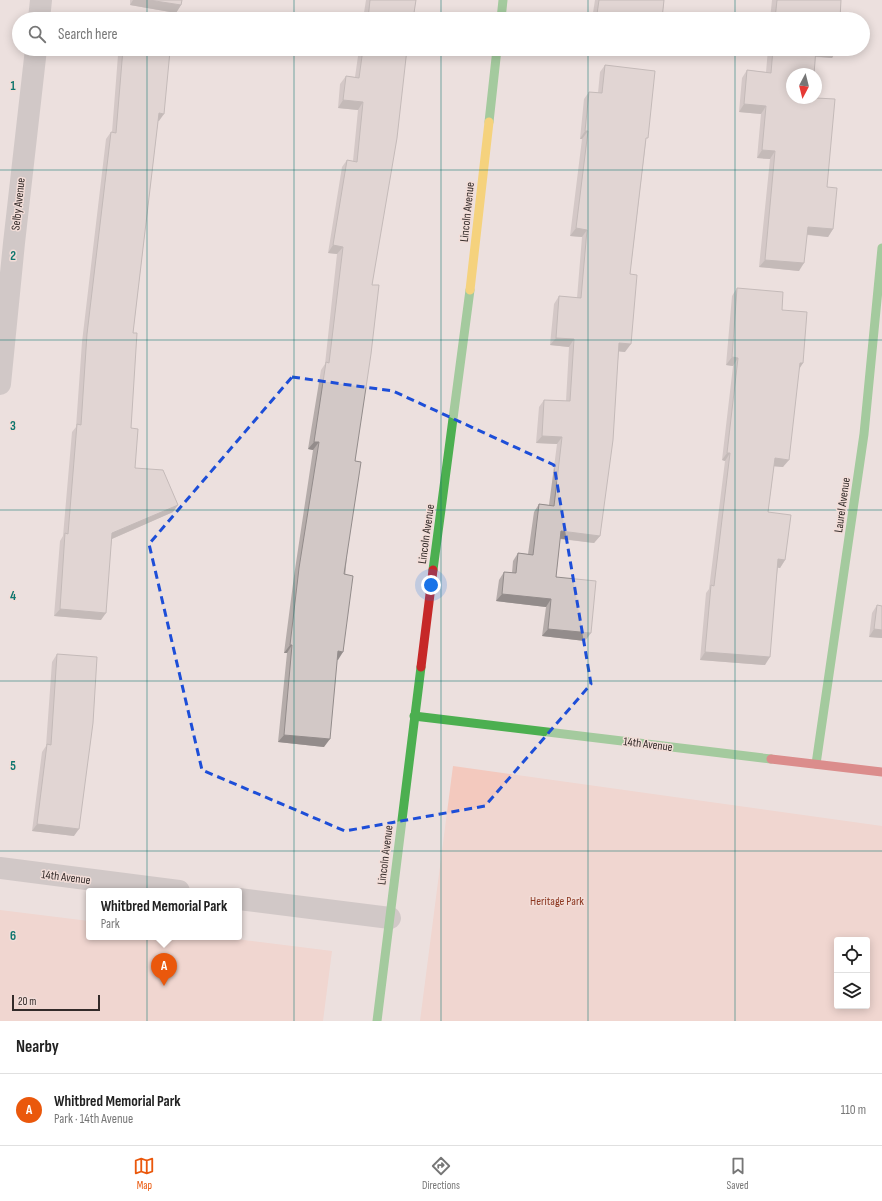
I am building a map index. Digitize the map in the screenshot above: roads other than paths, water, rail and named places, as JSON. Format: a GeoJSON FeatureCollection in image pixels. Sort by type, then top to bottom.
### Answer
{"type":"FeatureCollection","features":[{"type":"Feature","properties":{"kind":"street"},"geometry":{"type":"LineString","coordinates":[[40,12],[41,0]]}},
{"type":"Feature","properties":{"kind":"street"},"geometry":{"type":"LineString","coordinates":[[502,12],[503,0]]}},
{"type":"Feature","properties":{"kind":"street","name":"Selby Avenue"},"geometry":{"type":"LineString","coordinates":[[0,384],[35,56]]}},
{"type":"Feature","properties":{"kind":"street","name":"Lincoln Avenue"},"geometry":{"type":"LineString","coordinates":[[377,1021],[414,716],[469,299],[496,56]]}},
{"type":"Feature","properties":{"kind":"street","name":"Laurel Avenue"},"geometry":{"type":"LineString","coordinates":[[816,764],[864,434],[882,248]]}},
{"type":"Feature","properties":{"kind":"street","name":"14th Avenue"},"geometry":{"type":"LineString","coordinates":[[414,716],[882,772]]}},
{"type":"Feature","properties":{"kind":"street","name":"14th Avenue"},"geometry":{"type":"LineString","coordinates":[[0,868],[156,888]]}},
{"type":"Feature","properties":{"kind":"street"},"geometry":{"type":"LineString","coordinates":[[242,899],[390,918]]}},
{"type":"Feature","properties":{"kind":"place","name":"Whitbred Memorial Park"},"geometry":{"type":"Point","coordinates":[164,986]}},
{"type":"Feature","properties":{"kind":"park label","name":"Heritage Park"},"geometry":{"type":"Point","coordinates":[557,901]}}]}
